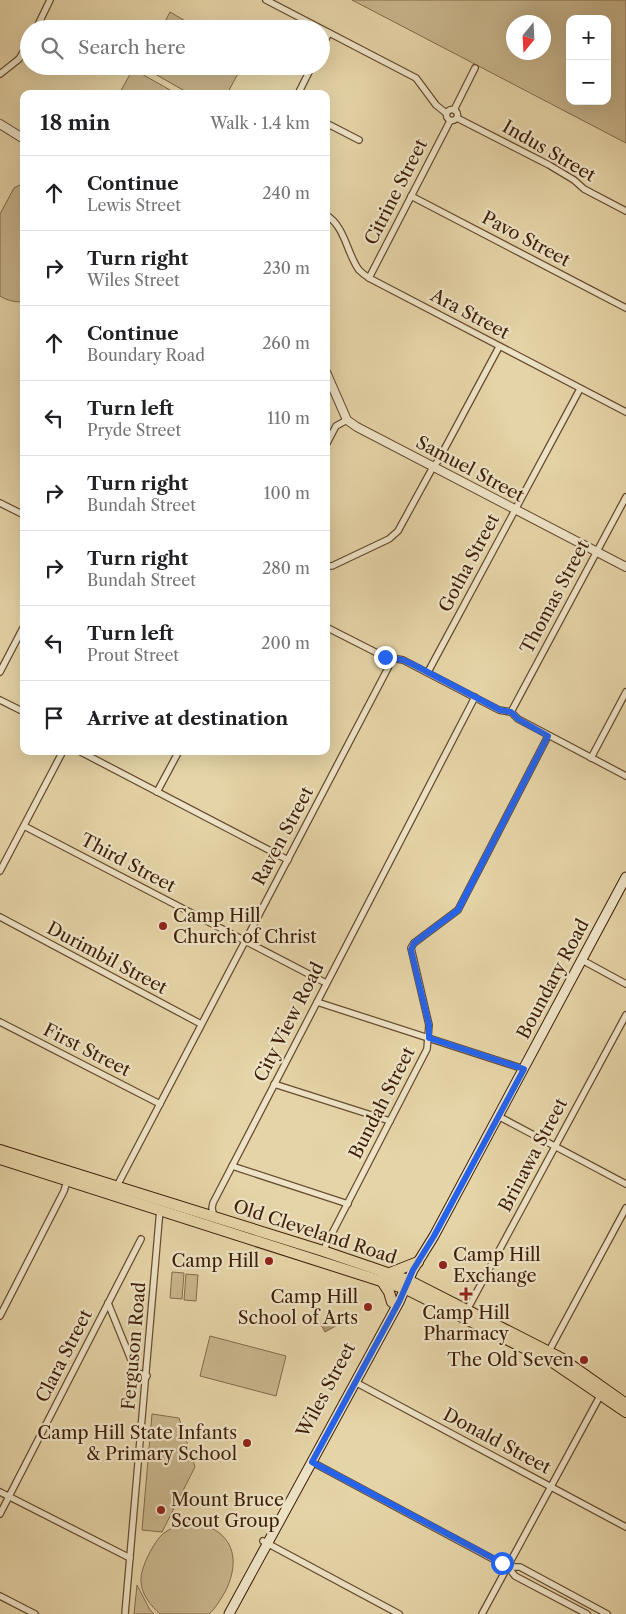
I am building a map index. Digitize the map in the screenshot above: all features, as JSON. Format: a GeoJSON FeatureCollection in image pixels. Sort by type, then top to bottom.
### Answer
{"type":"FeatureCollection","features":[{"type":"Feature","properties":{"kind":"highway","name":"Old Cleveland Road"},"geometry":{"type":"LineString","coordinates":[[0,1150],[117,1186],[219,1229],[381,1280],[405,1285],[467,1310],[549,1351],[626,1403]]}},
{"type":"Feature","properties":{"kind":"highway","name":"Old Cleveland Road"},"geometry":{"type":"LineString","coordinates":[[0,1159],[68,1181],[160,1205],[213,1216],[390,1273],[405,1285],[483,1329],[554,1363],[626,1412]]}},
{"type":"Feature","properties":{"kind":"highway"},"geometry":{"type":"LineString","coordinates":[[390,1273],[418,1262]]}},
{"type":"Feature","properties":{"kind":"highway"},"geometry":{"type":"LineString","coordinates":[[381,1280],[392,1302]]}},
{"type":"Feature","properties":{"kind":"main road","name":"Boundary Road"},"geometry":{"type":"LineString","coordinates":[[405,1285],[434,1236],[626,877]]}},
{"type":"Feature","properties":{"kind":"main road","name":"Wiles Street"},"geometry":{"type":"LineString","coordinates":[[230,1614],[265,1542],[392,1302],[405,1285]]}},
{"type":"Feature","properties":{"kind":"main road","name":"Wiles Street"},"geometry":{"type":"LineString","coordinates":[[224,1614],[312,1462],[405,1285]]}},
{"type":"Feature","properties":{"kind":"street"},"geometry":{"type":"LineString","coordinates":[[40,20],[50,0]]}},
{"type":"Feature","properties":{"kind":"street"},"geometry":{"type":"LineString","coordinates":[[266,0],[304,20]]}},
{"type":"Feature","properties":{"kind":"street"},"geometry":{"type":"LineString","coordinates":[[330,34],[416,78],[436,105],[446,113],[446,118],[450,121],[454,121],[457,118],[457,113],[454,110]]}},
{"type":"Feature","properties":{"kind":"street"},"geometry":{"type":"LineString","coordinates":[[0,74],[20,55]]}},
{"type":"Feature","properties":{"kind":"street"},"geometry":{"type":"LineString","coordinates":[[454,110],[474,68]]}},
{"type":"Feature","properties":{"kind":"street"},"geometry":{"type":"LineString","coordinates":[[300,90],[308,75]]}},
{"type":"Feature","properties":{"kind":"street"},"geometry":{"type":"LineString","coordinates":[[446,113],[454,110]]}},
{"type":"Feature","properties":{"kind":"street","name":"Indus Street"},"geometry":{"type":"LineString","coordinates":[[457,118],[549,165],[574,180],[584,189],[626,211]]}},
{"type":"Feature","properties":{"kind":"street","name":"Citrine Street"},"geometry":{"type":"LineString","coordinates":[[369,278],[450,121]]}},
{"type":"Feature","properties":{"kind":"street"},"geometry":{"type":"LineString","coordinates":[[0,124],[10,132]]}},
{"type":"Feature","properties":{"kind":"street"},"geometry":{"type":"LineString","coordinates":[[330,125],[359,140]]}},
{"type":"Feature","properties":{"kind":"street"},"geometry":{"type":"LineString","coordinates":[[0,129],[20,137]]}},
{"type":"Feature","properties":{"kind":"street","name":"Pavo Street"},"geometry":{"type":"LineString","coordinates":[[411,196],[626,308]]}},
{"type":"Feature","properties":{"kind":"street","name":"Ara Street"},"geometry":{"type":"LineString","coordinates":[[330,217],[340,230],[360,271],[369,278],[626,412]]}},
{"type":"Feature","properties":{"kind":"street"},"geometry":{"type":"LineString","coordinates":[[330,566],[390,539],[398,531],[499,347]]}},
{"type":"Feature","properties":{"kind":"street"},"geometry":{"type":"LineString","coordinates":[[330,381],[347,420],[336,426],[330,437]]}},
{"type":"Feature","properties":{"kind":"street","name":"Gotha Street"},"geometry":{"type":"LineString","coordinates":[[428,672],[580,389]]}},
{"type":"Feature","properties":{"kind":"street","name":"Samuel Street"},"geometry":{"type":"LineString","coordinates":[[347,420],[357,427],[626,567]]}},
{"type":"Feature","properties":{"kind":"street","name":"Thomas Street"},"geometry":{"type":"LineString","coordinates":[[511,712],[626,497]]}},
{"type":"Feature","properties":{"kind":"street"},"geometry":{"type":"LineString","coordinates":[[0,503],[20,513]]}},
{"type":"Feature","properties":{"kind":"street"},"geometry":{"type":"LineString","coordinates":[[330,629],[377,653],[403,660],[500,710],[511,712],[518,719],[548,736],[626,776]]}},
{"type":"Feature","properties":{"kind":"street"},"geometry":{"type":"LineString","coordinates":[[0,672],[20,634]]}},
{"type":"Feature","properties":{"kind":"street","name":"Raven Street"},"geometry":{"type":"LineString","coordinates":[[117,1186],[388,668],[391,658]]}},
{"type":"Feature","properties":{"kind":"street"},"geometry":{"type":"LineString","coordinates":[[591,758],[626,692]]}},
{"type":"Feature","properties":{"kind":"street","name":"City View Road"},"geometry":{"type":"LineString","coordinates":[[213,1216],[213,1202],[475,697]]}},
{"type":"Feature","properties":{"kind":"street"},"geometry":{"type":"LineString","coordinates":[[0,700],[20,710]]}},
{"type":"Feature","properties":{"kind":"street","name":"Bundah Street"},"geometry":{"type":"LineString","coordinates":[[323,1251],[427,1049],[429,1025],[411,948],[414,943],[458,910],[548,736]]}},
{"type":"Feature","properties":{"kind":"street"},"geometry":{"type":"LineString","coordinates":[[0,871],[61,755]]}},
{"type":"Feature","properties":{"kind":"street"},"geometry":{"type":"LineString","coordinates":[[87,755],[288,860]]}},
{"type":"Feature","properties":{"kind":"street"},"geometry":{"type":"LineString","coordinates":[[158,792],[176,755]]}},
{"type":"Feature","properties":{"kind":"street","name":"Third Street"},"geometry":{"type":"LineString","coordinates":[[24,826],[326,983]]}},
{"type":"Feature","properties":{"kind":"street","name":"Durimbil Street"},"geometry":{"type":"LineString","coordinates":[[0,917],[201,1024]]}},
{"type":"Feature","properties":{"kind":"street"},"geometry":{"type":"LineString","coordinates":[[582,960],[626,984]]}},
{"type":"Feature","properties":{"kind":"street"},"geometry":{"type":"LineString","coordinates":[[317,1002],[524,1069]]}},
{"type":"Feature","properties":{"kind":"street","name":"Brinawa Street"},"geometry":{"type":"LineString","coordinates":[[467,1310],[626,1015]]}},
{"type":"Feature","properties":{"kind":"street","name":"First Street"},"geometry":{"type":"LineString","coordinates":[[0,1022],[160,1104]]}},
{"type":"Feature","properties":{"kind":"street"},"geometry":{"type":"LineString","coordinates":[[274,1084],[390,1121]]}},
{"type":"Feature","properties":{"kind":"street"},"geometry":{"type":"LineString","coordinates":[[498,1116],[626,1184]]}},
{"type":"Feature","properties":{"kind":"street"},"geometry":{"type":"LineString","coordinates":[[232,1166],[348,1204]]}},
{"type":"Feature","properties":{"kind":"street"},"geometry":{"type":"LineString","coordinates":[[0,1316],[68,1181]]}},
{"type":"Feature","properties":{"kind":"street","name":"Ferguson Road"},"geometry":{"type":"LineString","coordinates":[[125,1614],[147,1376],[160,1205]]}},
{"type":"Feature","properties":{"kind":"street"},"geometry":{"type":"LineString","coordinates":[[549,1351],[626,1208]]}},
{"type":"Feature","properties":{"kind":"street"},"geometry":{"type":"LineString","coordinates":[[213,1216],[219,1229]]}},
{"type":"Feature","properties":{"kind":"street","name":"Clara Street"},"geometry":{"type":"LineString","coordinates":[[0,1514],[141,1239]]}},
{"type":"Feature","properties":{"kind":"street"},"geometry":{"type":"LineString","coordinates":[[108,1302],[136,1372],[147,1376]]}},
{"type":"Feature","properties":{"kind":"street","name":"Donald Street"},"geometry":{"type":"LineString","coordinates":[[354,1382],[626,1527]]}},
{"type":"Feature","properties":{"kind":"street"},"geometry":{"type":"LineString","coordinates":[[482,1614],[600,1396]]}},
{"type":"Feature","properties":{"kind":"street"},"geometry":{"type":"LineString","coordinates":[[312,1462],[508,1567],[515,1576],[587,1614]]}},
{"type":"Feature","properties":{"kind":"street"},"geometry":{"type":"LineString","coordinates":[[0,1492],[130,1558]]}},
{"type":"Feature","properties":{"kind":"street"},"geometry":{"type":"LineString","coordinates":[[265,1542],[399,1614]]}},
{"type":"Feature","properties":{"kind":"street"},"geometry":{"type":"LineString","coordinates":[[508,1567],[520,1567],[608,1614]]}},
{"type":"Feature","properties":{"kind":"street"},"geometry":{"type":"LineString","coordinates":[[0,1596],[35,1614]]}},
{"type":"Feature","properties":{"kind":"shaded area"},"geometry":{"type":"Polygon","coordinates":[[[352,0],[626,0],[626,143],[352,0]]]}},
{"type":"Feature","properties":{"kind":"shaded area"},"geometry":{"type":"Polygon","coordinates":[[[170,12],[184,20],[166,20],[170,12]]]}},
{"type":"Feature","properties":{"kind":"shaded area"},"geometry":{"type":"Polygon","coordinates":[[[130,75],[144,75],[170,90],[121,90],[130,75]]]}},
{"type":"Feature","properties":{"kind":"shaded area"},"geometry":{"type":"Polygon","coordinates":[[[157,75],[237,75],[229,90],[183,90],[157,75]]]}},
{"type":"Feature","properties":{"kind":"shaded area"},"geometry":{"type":"Polygon","coordinates":[[[20,185],[20,302],[12,301],[0,296],[0,214],[14,188],[20,185]]]}},
{"type":"Feature","properties":{"kind":"shaded area"},"geometry":{"type":"Polygon","coordinates":[[[172,1272],[184,1273],[182,1299],[170,1298],[172,1272]]]}},
{"type":"Feature","properties":{"kind":"shaded area"},"geometry":{"type":"Polygon","coordinates":[[[186,1274],[198,1275],[196,1301],[184,1300],[186,1274]]]}},
{"type":"Feature","properties":{"kind":"shaded area"},"geometry":{"type":"Polygon","coordinates":[[[339,1314],[343,1322],[325,1332],[320,1323],[339,1314]]]}},
{"type":"Feature","properties":{"kind":"shaded area"},"geometry":{"type":"Polygon","coordinates":[[[210,1336],[286,1356],[276,1396],[200,1376],[210,1336]]]}},
{"type":"Feature","properties":{"kind":"shaded area"},"geometry":{"type":"Polygon","coordinates":[[[152,1414],[179,1418],[195,1467],[162,1532],[142,1530],[152,1414]]]}},
{"type":"Feature","properties":{"kind":"shaded area"},"geometry":{"type":"Polygon","coordinates":[[[186,1523],[213,1529],[229,1544],[233,1566],[231,1578],[216,1607],[209,1614],[160,1614],[150,1603],[141,1586],[143,1569],[148,1555],[160,1537],[172,1528],[186,1523]]]}},
{"type":"Feature","properties":{"kind":"shaded area"},"geometry":{"type":"Polygon","coordinates":[[[137,1585],[150,1610],[154,1614],[134,1614],[137,1585]]]}},
{"type":"Feature","properties":{"kind":"place","name":"Camp Hill Church of Christ"},"geometry":{"type":"Point","coordinates":[163,926]}},
{"type":"Feature","properties":{"kind":"place","name":"Camp Hill"},"geometry":{"type":"Point","coordinates":[269,1261]}},
{"type":"Feature","properties":{"kind":"place","name":"Camp Hill Exchange"},"geometry":{"type":"Point","coordinates":[443,1265]}},
{"type":"Feature","properties":{"kind":"place","name":"Camp Hill Pharmacy"},"geometry":{"type":"Point","coordinates":[466,1294]}},
{"type":"Feature","properties":{"kind":"place","name":"Camp Hill School of Arts"},"geometry":{"type":"Point","coordinates":[368,1307]}},
{"type":"Feature","properties":{"kind":"place","name":"The Old Seven"},"geometry":{"type":"Point","coordinates":[584,1360]}},
{"type":"Feature","properties":{"kind":"place","name":"Camp Hill State Infants & Primary School"},"geometry":{"type":"Point","coordinates":[247,1443]}},
{"type":"Feature","properties":{"kind":"place","name":"Mount Bruce Scout Group"},"geometry":{"type":"Point","coordinates":[161,1510]}},
{"type":"Feature","properties":{"kind":"route"},"geometry":{"type":"LineString","coordinates":[[385,657],[403,660],[500,710],[511,712],[518,719],[548,736],[458,910],[414,943],[411,948],[429,1025],[429,1038],[524,1069],[434,1236],[413,1270],[406,1289],[312,1462],[502,1563]]}}]}
